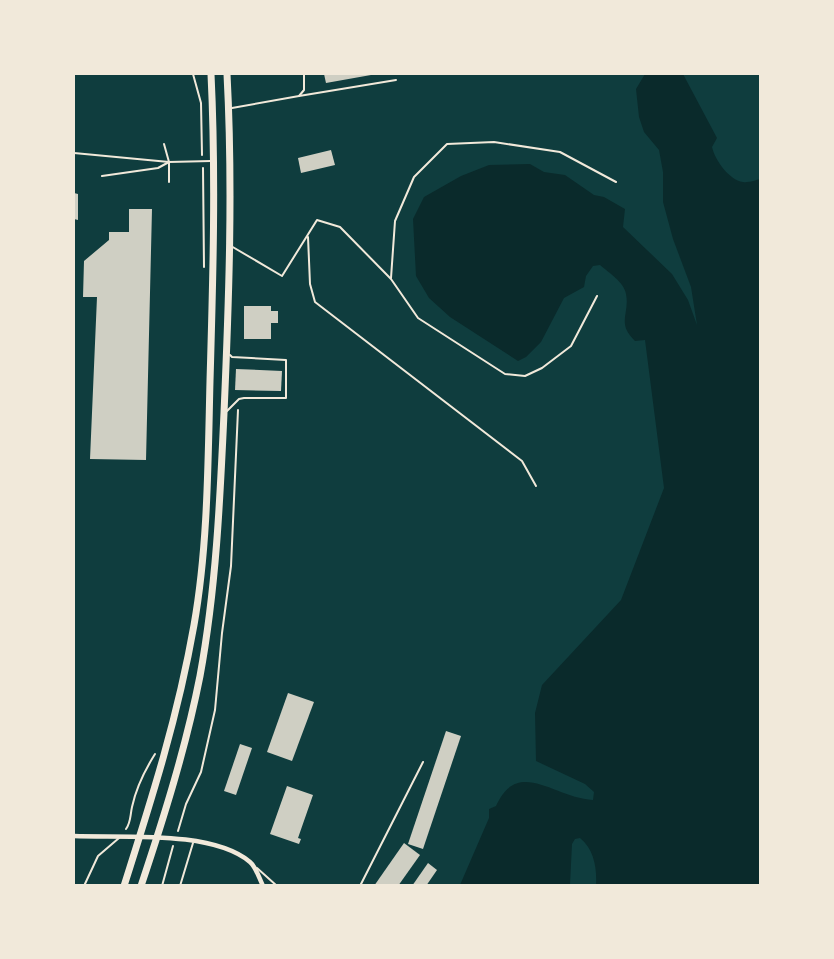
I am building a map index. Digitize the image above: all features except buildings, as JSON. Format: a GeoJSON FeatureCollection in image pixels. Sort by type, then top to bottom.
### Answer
{"type":"FeatureCollection","features":[{"type":"Feature","properties":{"kind":"main road"},"geometry":{"type":"LineString","coordinates":[[124,886],[173,728],[199,589],[208,464],[215,161],[211,74]]}},
{"type":"Feature","properties":{"kind":"main road"},"geometry":{"type":"LineString","coordinates":[[141,886],[180,760],[205,645],[218,549],[230,246],[227,74]]}},
{"type":"Feature","properties":{"kind":"street"},"geometry":{"type":"LineString","coordinates":[[74,836],[194,840],[225,847],[251,863],[263,886]]}},
{"type":"Feature","properties":{"kind":"lane"},"geometry":{"type":"LineString","coordinates":[[299,96],[304,90],[304,74]]}},
{"type":"Feature","properties":{"kind":"lane"},"geometry":{"type":"LineString","coordinates":[[229,108],[396,80]]}},
{"type":"Feature","properties":{"kind":"lane"},"geometry":{"type":"LineString","coordinates":[[391,279],[395,221],[414,177],[447,145],[494,142],[560,152],[616,182]]}},
{"type":"Feature","properties":{"kind":"lane"},"geometry":{"type":"LineString","coordinates":[[164,144],[170,162],[169,182]]}},
{"type":"Feature","properties":{"kind":"lane"},"geometry":{"type":"LineString","coordinates":[[74,153],[170,162],[215,161]]}},
{"type":"Feature","properties":{"kind":"lane"},"geometry":{"type":"LineString","coordinates":[[102,176],[158,168],[170,162]]}},
{"type":"Feature","properties":{"kind":"lane"},"geometry":{"type":"LineString","coordinates":[[230,246],[282,276],[317,220],[340,227],[391,279],[418,318],[505,374],[525,376],[542,368],[571,346],[597,296]]}},
{"type":"Feature","properties":{"kind":"lane"},"geometry":{"type":"LineString","coordinates":[[307,236],[310,284],[315,302],[522,461],[536,486]]}},
{"type":"Feature","properties":{"kind":"lane"},"geometry":{"type":"LineString","coordinates":[[224,414],[239,399],[286,398],[286,359],[232,357],[227,350]]}},
{"type":"Feature","properties":{"kind":"lane"},"geometry":{"type":"LineString","coordinates":[[360,886],[423,762]]}},
{"type":"Feature","properties":{"kind":"lane"},"geometry":{"type":"LineString","coordinates":[[83,886],[98,856],[119,838]]}},
{"type":"Feature","properties":{"kind":"lane"},"geometry":{"type":"LineString","coordinates":[[180,886],[194,840]]}},
{"type":"Feature","properties":{"kind":"lane"},"geometry":{"type":"LineString","coordinates":[[251,863],[278,886]]}},
{"type":"Feature","properties":{"kind":"path"},"geometry":{"type":"LineString","coordinates":[[194,74],[201,103],[204,271]]}},
{"type":"Feature","properties":{"kind":"path"},"geometry":{"type":"LineString","coordinates":[[119,838],[129,825],[144,771],[157,751]]}},
{"type":"Feature","properties":{"kind":"water"},"geometry":{"type":"Polygon","coordinates":[[[645,74],[683,74],[717,138],[712,147],[719,163],[728,173],[743,182],[760,179],[760,885],[596,885],[594,859],[580,838],[575,839],[572,844],[570,885],[460,885],[489,818],[489,809],[496,806],[505,792],[515,784],[538,784],[593,800],[594,792],[585,784],[536,761],[535,713],[542,685],[621,600],[664,488],[645,340],[635,341],[626,329],[626,294],[619,282],[600,265],[593,266],[586,276],[584,287],[564,298],[541,342],[518,361],[450,317],[429,298],[416,276],[413,219],[424,197],[461,176],[489,165],[530,164],[544,172],[565,175],[594,195],[604,197],[625,209],[623,227],[672,274],[688,300],[697,325],[691,287],[663,202],[663,172],[659,150],[644,132],[639,117],[636,89],[645,74]]]}}]}
